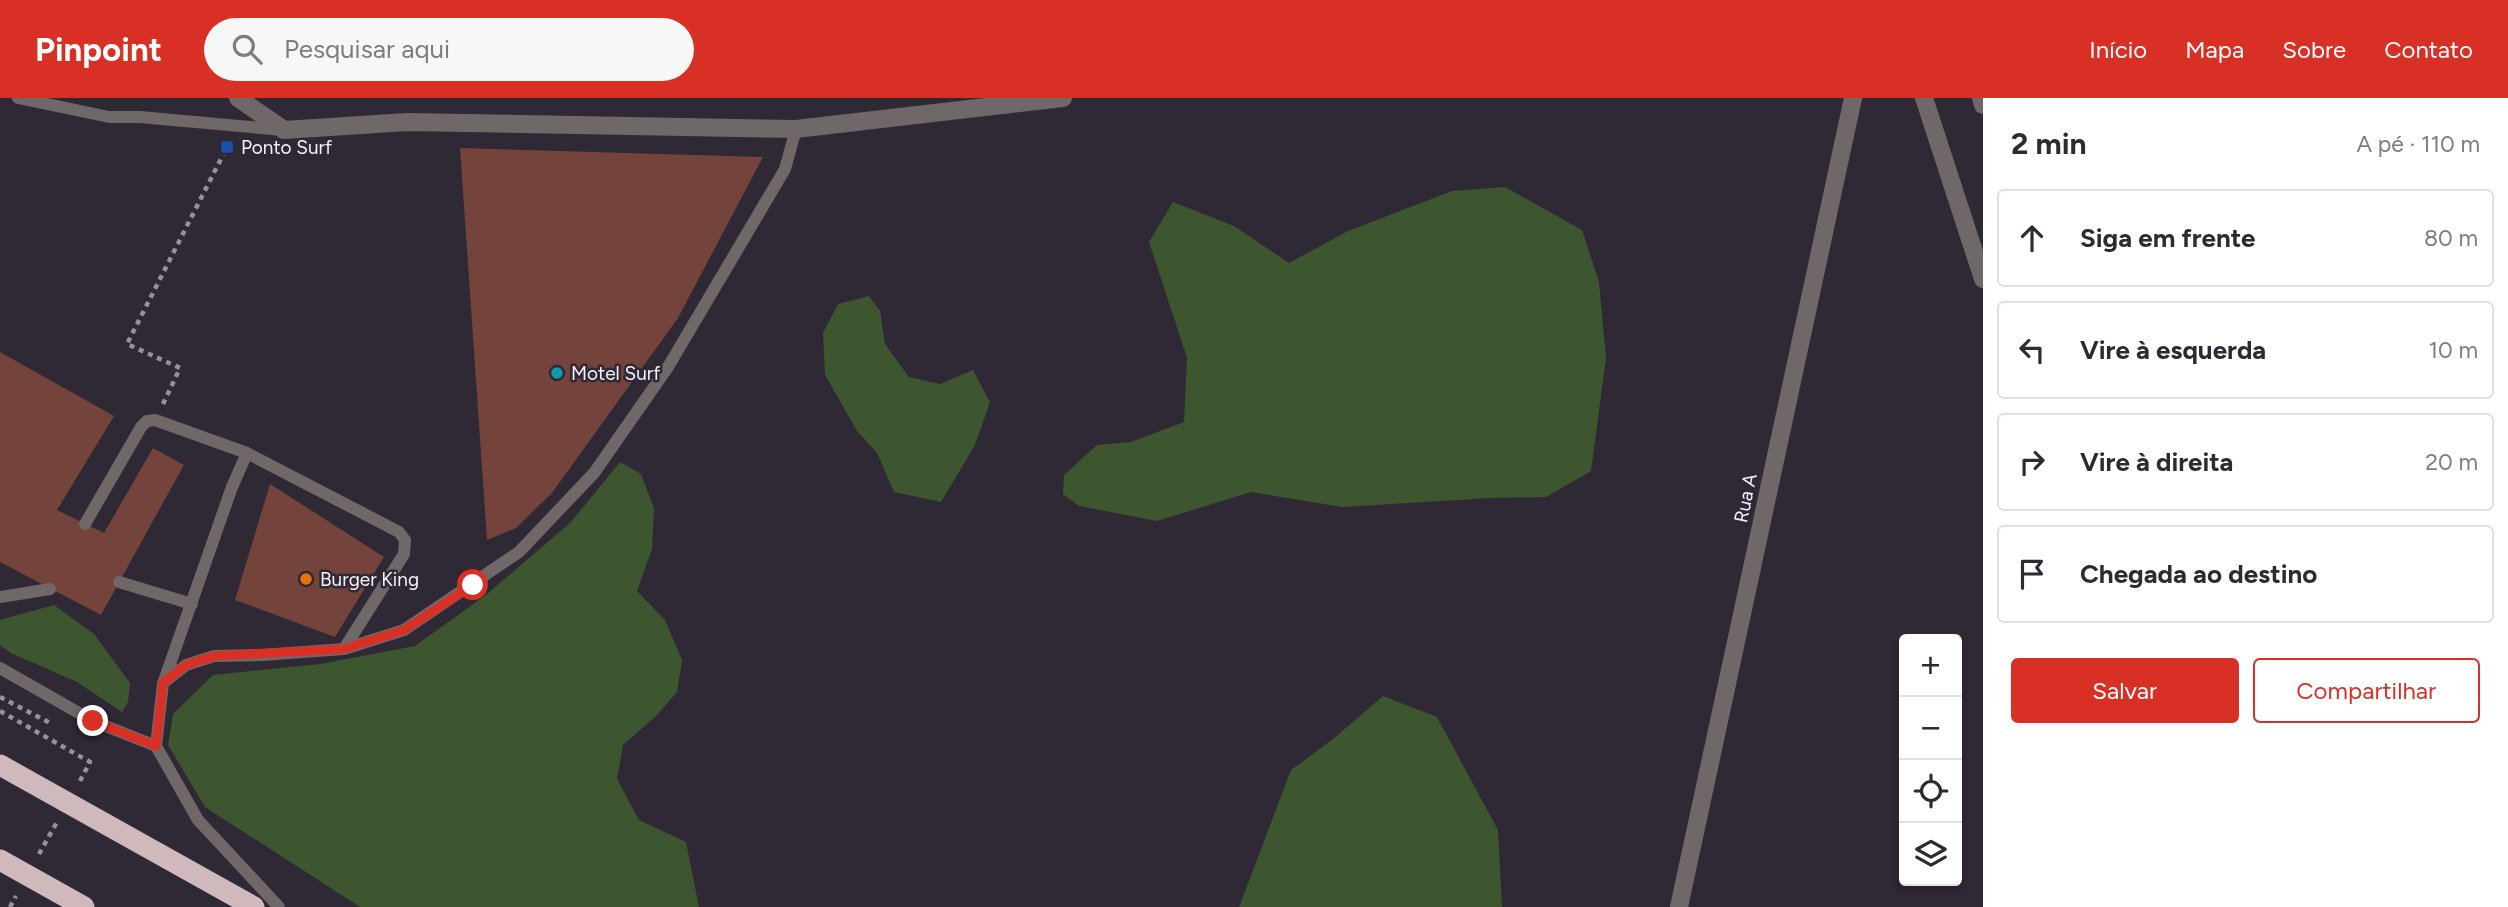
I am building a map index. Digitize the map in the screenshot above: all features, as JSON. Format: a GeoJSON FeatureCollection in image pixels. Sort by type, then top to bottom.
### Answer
{"type":"FeatureCollection","features":[{"type":"Feature","properties":{"kind":"highway"},"geometry":{"type":"LineString","coordinates":[[0,765],[254,907]]}},
{"type":"Feature","properties":{"kind":"highway"},"geometry":{"type":"LineString","coordinates":[[0,860],[85,907]]}},
{"type":"Feature","properties":{"kind":"street"},"geometry":{"type":"LineString","coordinates":[[238,98],[284,130],[407,122],[796,129],[1063,98]]}},
{"type":"Feature","properties":{"kind":"street","name":"Rua A"},"geometry":{"type":"LineString","coordinates":[[1679,907],[1853,98]]}},
{"type":"Feature","properties":{"kind":"street"},"geometry":{"type":"LineString","coordinates":[[1924,98],[1983,279]]}},
{"type":"Feature","properties":{"kind":"street"},"geometry":{"type":"LineString","coordinates":[[1981,98],[1983,105]]}},
{"type":"Feature","properties":{"kind":"lane"},"geometry":{"type":"LineString","coordinates":[[18,98],[109,117],[140,117],[284,130]]}},
{"type":"Feature","properties":{"kind":"lane"},"geometry":{"type":"LineString","coordinates":[[163,683],[186,665],[214,656],[344,649],[404,630],[519,552],[594,473],[668,367],[785,169],[796,129]]}},
{"type":"Feature","properties":{"kind":"lane"},"geometry":{"type":"LineString","coordinates":[[85,524],[141,427],[147,422],[155,420],[247,453],[399,532],[405,540],[404,554],[344,649]]}},
{"type":"Feature","properties":{"kind":"lane"},"geometry":{"type":"LineString","coordinates":[[247,453],[232,487],[163,683],[156,746],[198,820],[279,907]]}},
{"type":"Feature","properties":{"kind":"lane"},"geometry":{"type":"LineString","coordinates":[[119,582],[192,604]]}},
{"type":"Feature","properties":{"kind":"lane"},"geometry":{"type":"LineString","coordinates":[[0,586],[15,594]]}},
{"type":"Feature","properties":{"kind":"lane"},"geometry":{"type":"LineString","coordinates":[[0,597],[50,589]]}},
{"type":"Feature","properties":{"kind":"lane"},"geometry":{"type":"LineString","coordinates":[[0,668],[93,721],[156,746]]}},
{"type":"Feature","properties":{"kind":"path"},"geometry":{"type":"LineString","coordinates":[[155,420],[180,368],[127,344],[228,147]]}},
{"type":"Feature","properties":{"kind":"path"},"geometry":{"type":"LineString","coordinates":[[0,697],[57,727]]}},
{"type":"Feature","properties":{"kind":"green space"},"geometry":{"type":"Polygon","coordinates":[[[1505,187],[1582,230],[1599,282],[1606,358],[1591,471],[1546,497],[1342,507],[1251,492],[1157,521],[1079,506],[1063,494],[1064,475],[1097,445],[1131,442],[1184,422],[1187,358],[1149,242],[1173,202],[1234,226],[1289,263],[1348,231],[1452,191],[1505,187]]]}},
{"type":"Feature","properties":{"kind":"green space"},"geometry":{"type":"Polygon","coordinates":[[[869,296],[880,311],[885,344],[909,377],[940,384],[973,370],[990,402],[975,445],[941,502],[894,492],[877,453],[857,431],[825,375],[823,333],[838,304],[869,296]]]}},
{"type":"Feature","properties":{"kind":"green space"},"geometry":{"type":"Polygon","coordinates":[[[620,462],[641,474],[654,508],[652,549],[637,591],[665,620],[682,660],[677,692],[656,716],[623,745],[617,779],[639,820],[686,842],[699,907],[360,907],[205,807],[168,745],[173,714],[213,675],[320,664],[415,646],[487,594],[571,522],[620,462]]]}},
{"type":"Feature","properties":{"kind":"green space"},"geometry":{"type":"Polygon","coordinates":[[[54,605],[94,634],[130,683],[128,702],[122,712],[77,682],[11,653],[0,645],[0,620],[54,605]]]}},
{"type":"Feature","properties":{"kind":"green space"},"geometry":{"type":"Polygon","coordinates":[[[1383,696],[1437,717],[1498,830],[1502,907],[1239,907],[1291,770],[1333,739],[1383,696]]]}},
{"type":"Feature","properties":{"kind":"building","name":"Motel Surf"},"geometry":{"type":"Polygon","coordinates":[[[460,148],[763,157],[678,318],[552,493],[516,528],[487,540],[460,148]]]}},
{"type":"Feature","properties":{"kind":"building"},"geometry":{"type":"Polygon","coordinates":[[[0,352],[114,416],[57,510],[104,533],[153,448],[184,465],[101,615],[0,562],[0,352]]]}},
{"type":"Feature","properties":{"kind":"building","name":"Burger King"},"geometry":{"type":"Polygon","coordinates":[[[270,484],[384,557],[335,637],[235,600],[270,484]]]}},
{"type":"Feature","properties":{"kind":"place","name":"Ponto Surf"},"geometry":{"type":"Point","coordinates":[227,147]}},
{"type":"Feature","properties":{"kind":"place","name":"Motel Surf"},"geometry":{"type":"Point","coordinates":[557,373]}},
{"type":"Feature","properties":{"kind":"place","name":"Burger King"},"geometry":{"type":"Point","coordinates":[306,579]}},
{"type":"Feature","properties":{"kind":"route"},"geometry":{"type":"LineString","coordinates":[[93,721],[156,746],[163,683],[186,665],[214,656],[344,649],[404,630],[473,585]]}}]}
